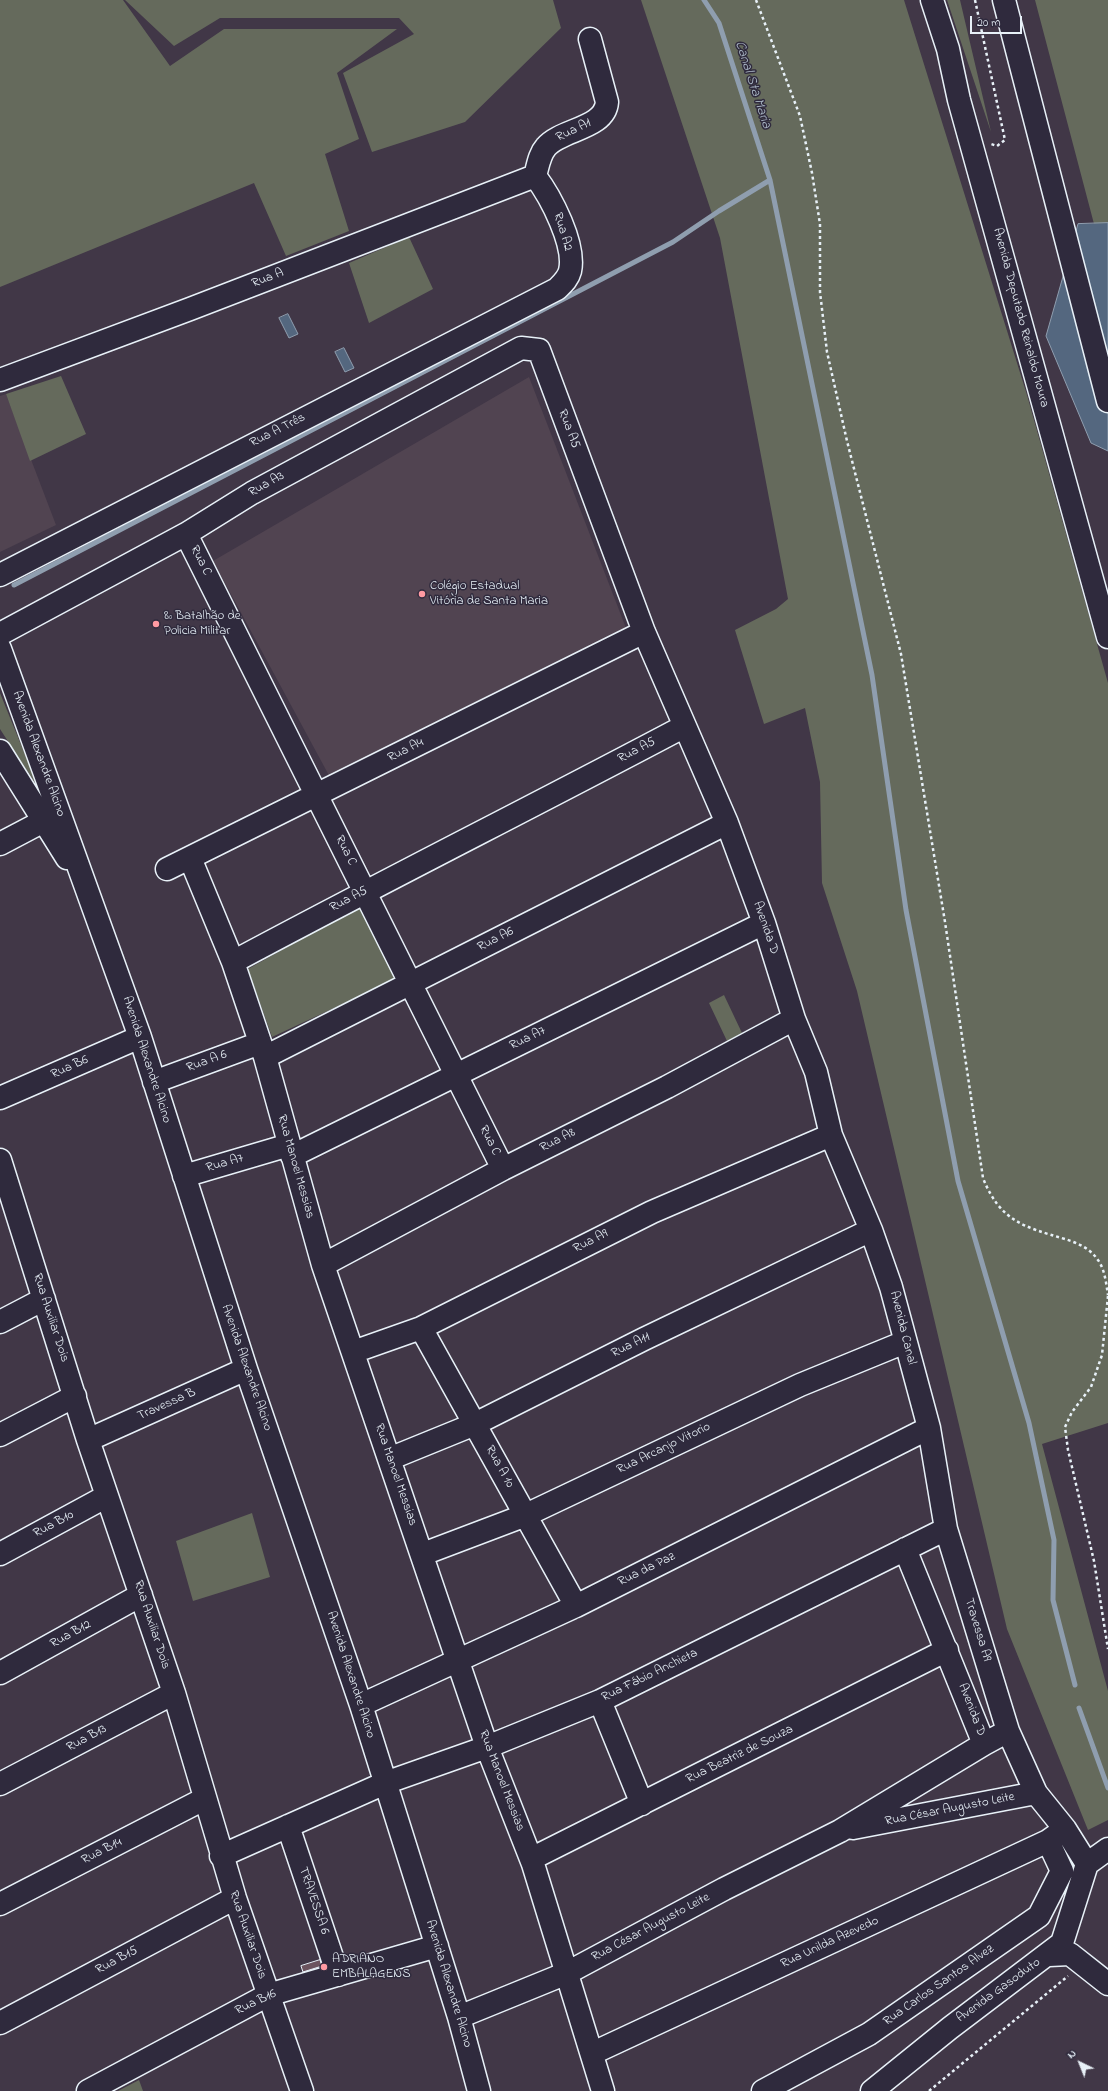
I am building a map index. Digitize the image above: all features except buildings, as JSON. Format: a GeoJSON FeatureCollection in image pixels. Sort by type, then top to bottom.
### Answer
{"type":"FeatureCollection","features":[{"type":"Feature","properties":{"kind":"street","name":"Avenida Deputado Reinaldo Moura"},"geometry":{"type":"LineString","coordinates":[[932,0],[948,49],[959,100],[1108,636]]}},
{"type":"Feature","properties":{"kind":"street"},"geometry":{"type":"LineString","coordinates":[[1004,0],[1108,401]]}},
{"type":"Feature","properties":{"kind":"street","name":"Rua A1"},"geometry":{"type":"LineString","coordinates":[[535,176],[542,153],[550,143],[594,122],[606,108],[607,102],[590,39]]}},
{"type":"Feature","properties":{"kind":"street","name":"Rua A2"},"geometry":{"type":"LineString","coordinates":[[535,176],[548,194],[557,211],[570,252],[570,270],[568,276],[557,289]]}},
{"type":"Feature","properties":{"kind":"street","name":"Rua A"},"geometry":{"type":"LineString","coordinates":[[0,380],[190,309],[535,176]]}},
{"type":"Feature","properties":{"kind":"street","name":"Rua A Três"},"geometry":{"type":"LineString","coordinates":[[0,575],[557,289]]}},
{"type":"Feature","properties":{"kind":"street","name":"Rua A3"},"geometry":{"type":"LineString","coordinates":[[0,634],[186,534],[252,493],[521,348],[539,350]]}},
{"type":"Feature","properties":{"kind":"street","name":"Rua A5"},"geometry":{"type":"LineString","coordinates":[[233,962],[365,891],[540,803],[683,727],[644,632],[539,350]]}},
{"type":"Feature","properties":{"kind":"street","name":"Rua C"},"geometry":{"type":"LineString","coordinates":[[186,534],[503,1169]]}},
{"type":"Feature","properties":{"kind":"street","name":"Rua A4"},"geometry":{"type":"LineString","coordinates":[[167,869],[644,632]]}},
{"type":"Feature","properties":{"kind":"street","name":"Avenida Alexandre Alcino"},"geometry":{"type":"LineString","coordinates":[[0,649],[51,817],[86,888],[140,1037],[246,1369],[361,1705],[459,2017],[479,2091]]}},
{"type":"Feature","properties":{"kind":"street","name":"Avenida D"},"geometry":{"type":"LineString","coordinates":[[683,727],[727,823],[764,923],[794,1019],[816,1072],[831,1136]]}},
{"type":"Feature","properties":{"kind":"street"},"geometry":{"type":"LineString","coordinates":[[0,751],[51,817],[0,844]]}},
{"type":"Feature","properties":{"kind":"street","name":"Rua A6"},"geometry":{"type":"LineString","coordinates":[[263,1050],[410,983],[727,823]]}},
{"type":"Feature","properties":{"kind":"street","name":"Rua Manoel Messias"},"geometry":{"type":"LineString","coordinates":[[190,858],[233,962],[263,1050],[323,1265],[423,1554],[487,1747],[531,1859],[593,2053],[603,2091]]}},
{"type":"Feature","properties":{"kind":"street","name":"Rua A7"},"geometry":{"type":"LineString","coordinates":[[184,1176],[290,1150],[456,1075],[764,923]]}},
{"type":"Feature","properties":{"kind":"street","name":"Rua A8"},"geometry":{"type":"LineString","coordinates":[[323,1265],[503,1169],[667,1087],[794,1019]]}},
{"type":"Feature","properties":{"kind":"street","name":"Rua B6"},"geometry":{"type":"LineString","coordinates":[[0,1098],[140,1037]]}},
{"type":"Feature","properties":{"kind":"street","name":"Rua A 6"},"geometry":{"type":"LineString","coordinates":[[154,1082],[263,1050]]}},
{"type":"Feature","properties":{"kind":"street","name":"Avenida Canal"},"geometry":{"type":"LineString","coordinates":[[831,1136],[871,1230],[891,1287],[929,1428],[946,1529]]}},
{"type":"Feature","properties":{"kind":"street","name":"Rua A9"},"geometry":{"type":"LineString","coordinates":[[353,1352],[421,1328],[652,1212],[831,1136]]}},
{"type":"Feature","properties":{"kind":"street","name":"Rua Auxiliar Dois"},"geometry":{"type":"LineString","coordinates":[[0,1160],[6,1200],[44,1299],[88,1440],[142,1595],[174,1693],[221,1856],[302,2091]]}},
{"type":"Feature","properties":{"kind":"street","name":"Rua A11"},"geometry":{"type":"LineString","coordinates":[[389,1459],[475,1424],[644,1339],[871,1230]]}},
{"type":"Feature","properties":{"kind":"street"},"geometry":{"type":"LineString","coordinates":[[0,1322],[44,1299]]}},
{"type":"Feature","properties":{"kind":"street","name":"Rua A 10"},"geometry":{"type":"LineString","coordinates":[[421,1328],[576,1606]]}},
{"type":"Feature","properties":{"kind":"street","name":"Rua Arcanjo Vitorio"},"geometry":{"type":"LineString","coordinates":[[423,1554],[526,1515],[800,1385],[905,1342]]}},
{"type":"Feature","properties":{"kind":"street","name":"Travessa B"},"geometry":{"type":"LineString","coordinates":[[88,1440],[246,1369]]}},
{"type":"Feature","properties":{"kind":"street"},"geometry":{"type":"LineString","coordinates":[[0,1435],[75,1396]]}},
{"type":"Feature","properties":{"kind":"street","name":"Rua da Paz"},"geometry":{"type":"LineString","coordinates":[[361,1705],[576,1606],[929,1428]]}},
{"type":"Feature","properties":{"kind":"street","name":"Rua B10"},"geometry":{"type":"LineString","coordinates":[[0,1554],[107,1496]]}},
{"type":"Feature","properties":{"kind":"street"},"geometry":{"type":"LineString","coordinates":[[905,1549],[946,1529]]}},
{"type":"Feature","properties":{"kind":"street","name":"Travessa A9"},"geometry":{"type":"LineString","coordinates":[[946,1529],[1008,1731]]}},
{"type":"Feature","properties":{"kind":"street","name":"Avenida D"},"geometry":{"type":"LineString","coordinates":[[905,1549],[948,1650],[984,1744],[1008,1731]]}},
{"type":"Feature","properties":{"kind":"street","name":"Rua Fábio Anchieta"},"geometry":{"type":"LineString","coordinates":[[221,1856],[385,1783],[487,1747],[600,1701],[905,1549]]}},
{"type":"Feature","properties":{"kind":"street","name":"Rua B12"},"geometry":{"type":"LineString","coordinates":[[0,1673],[142,1595]]}},
{"type":"Feature","properties":{"kind":"street","name":"Rua Beatriz de Souza"},"geometry":{"type":"LineString","coordinates":[[531,1859],[948,1650]]}},
{"type":"Feature","properties":{"kind":"street","name":"Rua B13"},"geometry":{"type":"LineString","coordinates":[[0,1784],[174,1693]]}},
{"type":"Feature","properties":{"kind":"street"},"geometry":{"type":"LineString","coordinates":[[600,1701],[642,1804]]}},
{"type":"Feature","properties":{"kind":"street"},"geometry":{"type":"LineString","coordinates":[[1008,1731],[1056,1835],[1087,1864],[1108,1849]]}},
{"type":"Feature","properties":{"kind":"street","name":"Rua César Augusto Leite"},"geometry":{"type":"LineString","coordinates":[[459,2017],[567,1973],[724,1889],[840,1831],[984,1744]]}},
{"type":"Feature","properties":{"kind":"street","name":"Rua César Augusto Leite"},"geometry":{"type":"LineString","coordinates":[[840,1831],[1036,1793]]}},
{"type":"Feature","properties":{"kind":"street","name":"Rua B14"},"geometry":{"type":"LineString","coordinates":[[0,1904],[204,1799]]}},
{"type":"Feature","properties":{"kind":"street","name":"TRAVESSA 6"},"geometry":{"type":"LineString","coordinates":[[288,1826],[338,1975]]}},
{"type":"Feature","properties":{"kind":"street","name":"Rua Unilda Azevedo"},"geometry":{"type":"LineString","coordinates":[[593,2053],[1056,1835]]}},
{"type":"Feature","properties":{"kind":"street","name":"Rua Carlos Santos Alvez"},"geometry":{"type":"LineString","coordinates":[[763,2091],[869,2034],[1039,1916],[1062,1872],[1056,1835]]}},
{"type":"Feature","properties":{"kind":"street","name":"Avenida Gasoduto"},"geometry":{"type":"LineString","coordinates":[[872,2091],[950,2028],[1049,1955],[1062,1943],[1087,1864]]}},
{"type":"Feature","properties":{"kind":"street","name":"Rua B15"},"geometry":{"type":"LineString","coordinates":[[0,2023],[235,1898]]}},
{"type":"Feature","properties":{"kind":"street","name":"Rua B16"},"geometry":{"type":"LineString","coordinates":[[88,2091],[268,1995],[437,1946]]}},
{"type":"Feature","properties":{"kind":"street"},"geometry":{"type":"LineString","coordinates":[[1049,1955],[1070,1954],[1108,1984]]}},
{"type":"Feature","properties":{"kind":"path"},"geometry":{"type":"LineString","coordinates":[[756,0],[800,116],[812,173],[820,224],[820,292],[827,352],[847,441],[901,654],[945,922],[983,1178],[989,1193],[997,1206],[1008,1217],[1038,1232],[1074,1242],[1087,1248],[1098,1260],[1105,1275],[1108,1295],[1102,1354],[1091,1387],[1072,1412],[1065,1427],[1068,1450],[1094,1561],[1108,1649]]}},
{"type":"Feature","properties":{"kind":"path"},"geometry":{"type":"LineString","coordinates":[[975,0],[1005,140],[997,146],[984,142]]}},
{"type":"Feature","properties":{"kind":"path"},"geometry":{"type":"LineString","coordinates":[[929,2091],[1082,1964]]}},
{"type":"Feature","properties":{"kind":"shaded area","name":"Colégio Estadual Vitória de Santa Maria"},"geometry":{"type":"Polygon","coordinates":[[[529,377],[626,628],[332,781],[213,561],[529,377]]]}},
{"type":"Feature","properties":{"kind":"shaded area"},"geometry":{"type":"Polygon","coordinates":[[[6,394],[56,525],[0,552],[0,396],[6,394]]]}},
{"type":"Feature","properties":{"kind":"green space"},"geometry":{"type":"Polygon","coordinates":[[[0,0],[123,0],[170,66],[224,29],[397,29],[337,73],[359,139],[325,154],[349,231],[286,256],[254,183],[0,287],[0,0]]]}},
{"type":"Feature","properties":{"kind":"green space"},"geometry":{"type":"Polygon","coordinates":[[[125,0],[553,0],[561,28],[465,122],[372,152],[343,73],[414,34],[399,18],[220,18],[174,46],[125,0]]]}},
{"type":"Feature","properties":{"kind":"green space"},"geometry":{"type":"Polygon","coordinates":[[[641,0],[904,0],[1027,395],[1108,683],[1108,1423],[1042,1444],[1108,1691],[1108,1820],[1088,1830],[1007,1629],[857,991],[822,883],[820,782],[805,708],[764,724],[735,630],[776,609],[788,599],[720,238],[641,0]]]}},
{"type":"Feature","properties":{"kind":"green space"},"geometry":{"type":"Polygon","coordinates":[[[947,0],[960,0],[991,132],[947,0]]]}},
{"type":"Feature","properties":{"kind":"green space"},"geometry":{"type":"Polygon","coordinates":[[[1035,0],[1108,0],[1108,277],[1035,0]]]}},
{"type":"Feature","properties":{"kind":"green space"},"geometry":{"type":"Polygon","coordinates":[[[409,237],[433,289],[369,323],[349,263],[409,237]]]}},
{"type":"Feature","properties":{"kind":"green space"},"geometry":{"type":"Polygon","coordinates":[[[61,376],[86,434],[30,461],[6,394],[61,376]]]}},
{"type":"Feature","properties":{"kind":"green space"},"geometry":{"type":"Polygon","coordinates":[[[0,693],[39,789],[0,729],[0,693]]]}},
{"type":"Feature","properties":{"kind":"green space"},"geometry":{"type":"Polygon","coordinates":[[[360,906],[396,979],[272,1037],[248,969],[360,906]]]}},
{"type":"Feature","properties":{"kind":"green space"},"geometry":{"type":"Polygon","coordinates":[[[724,995],[742,1033],[727,1041],[709,1003],[724,995]]]}},
{"type":"Feature","properties":{"kind":"green space"},"geometry":{"type":"Polygon","coordinates":[[[252,1513],[270,1577],[193,1601],[176,1541],[252,1513]]]}},
{"type":"Feature","properties":{"kind":"green space"},"geometry":{"type":"Polygon","coordinates":[[[139,2080],[143,2091],[118,2091],[139,2080]]]}},
{"type":"Feature","properties":{"kind":"water"},"geometry":{"type":"Polygon","coordinates":[[[1108,223],[1108,451],[1091,443],[1046,336],[1078,224],[1108,223]]]}},
{"type":"Feature","properties":{"kind":"water"},"geometry":{"type":"Polygon","coordinates":[[[288,314],[298,334],[289,338],[279,318],[288,314]]]}},
{"type":"Feature","properties":{"kind":"water"},"geometry":{"type":"Polygon","coordinates":[[[344,348],[354,368],[345,372],[335,352],[344,348]]]}},
{"type":"Feature","properties":{"kind":"waterway","name":"Canal Sta Maria"},"geometry":{"type":"LineString","coordinates":[[704,0],[719,23],[770,180],[872,675],[906,910],[958,1181],[1029,1423],[1054,1540],[1053,1600],[1075,1685]]}},
{"type":"Feature","properties":{"kind":"waterway"},"geometry":{"type":"LineString","coordinates":[[14,585],[673,242],[719,211],[770,180]]}},
{"type":"Feature","properties":{"kind":"waterway"},"geometry":{"type":"LineString","coordinates":[[1079,1708],[1108,1788]]}},
{"type":"Feature","properties":{"kind":"place","name":"Colégio Estadual Vitória de Santa Maria"},"geometry":{"type":"Point","coordinates":[422,594]}},
{"type":"Feature","properties":{"kind":"place","name":"8º Batalhão de Policia Militar"},"geometry":{"type":"Point","coordinates":[156,624]}},
{"type":"Feature","properties":{"kind":"place","name":"ADRIANO EMBALAGENS"},"geometry":{"type":"Point","coordinates":[324,1967]}}]}
